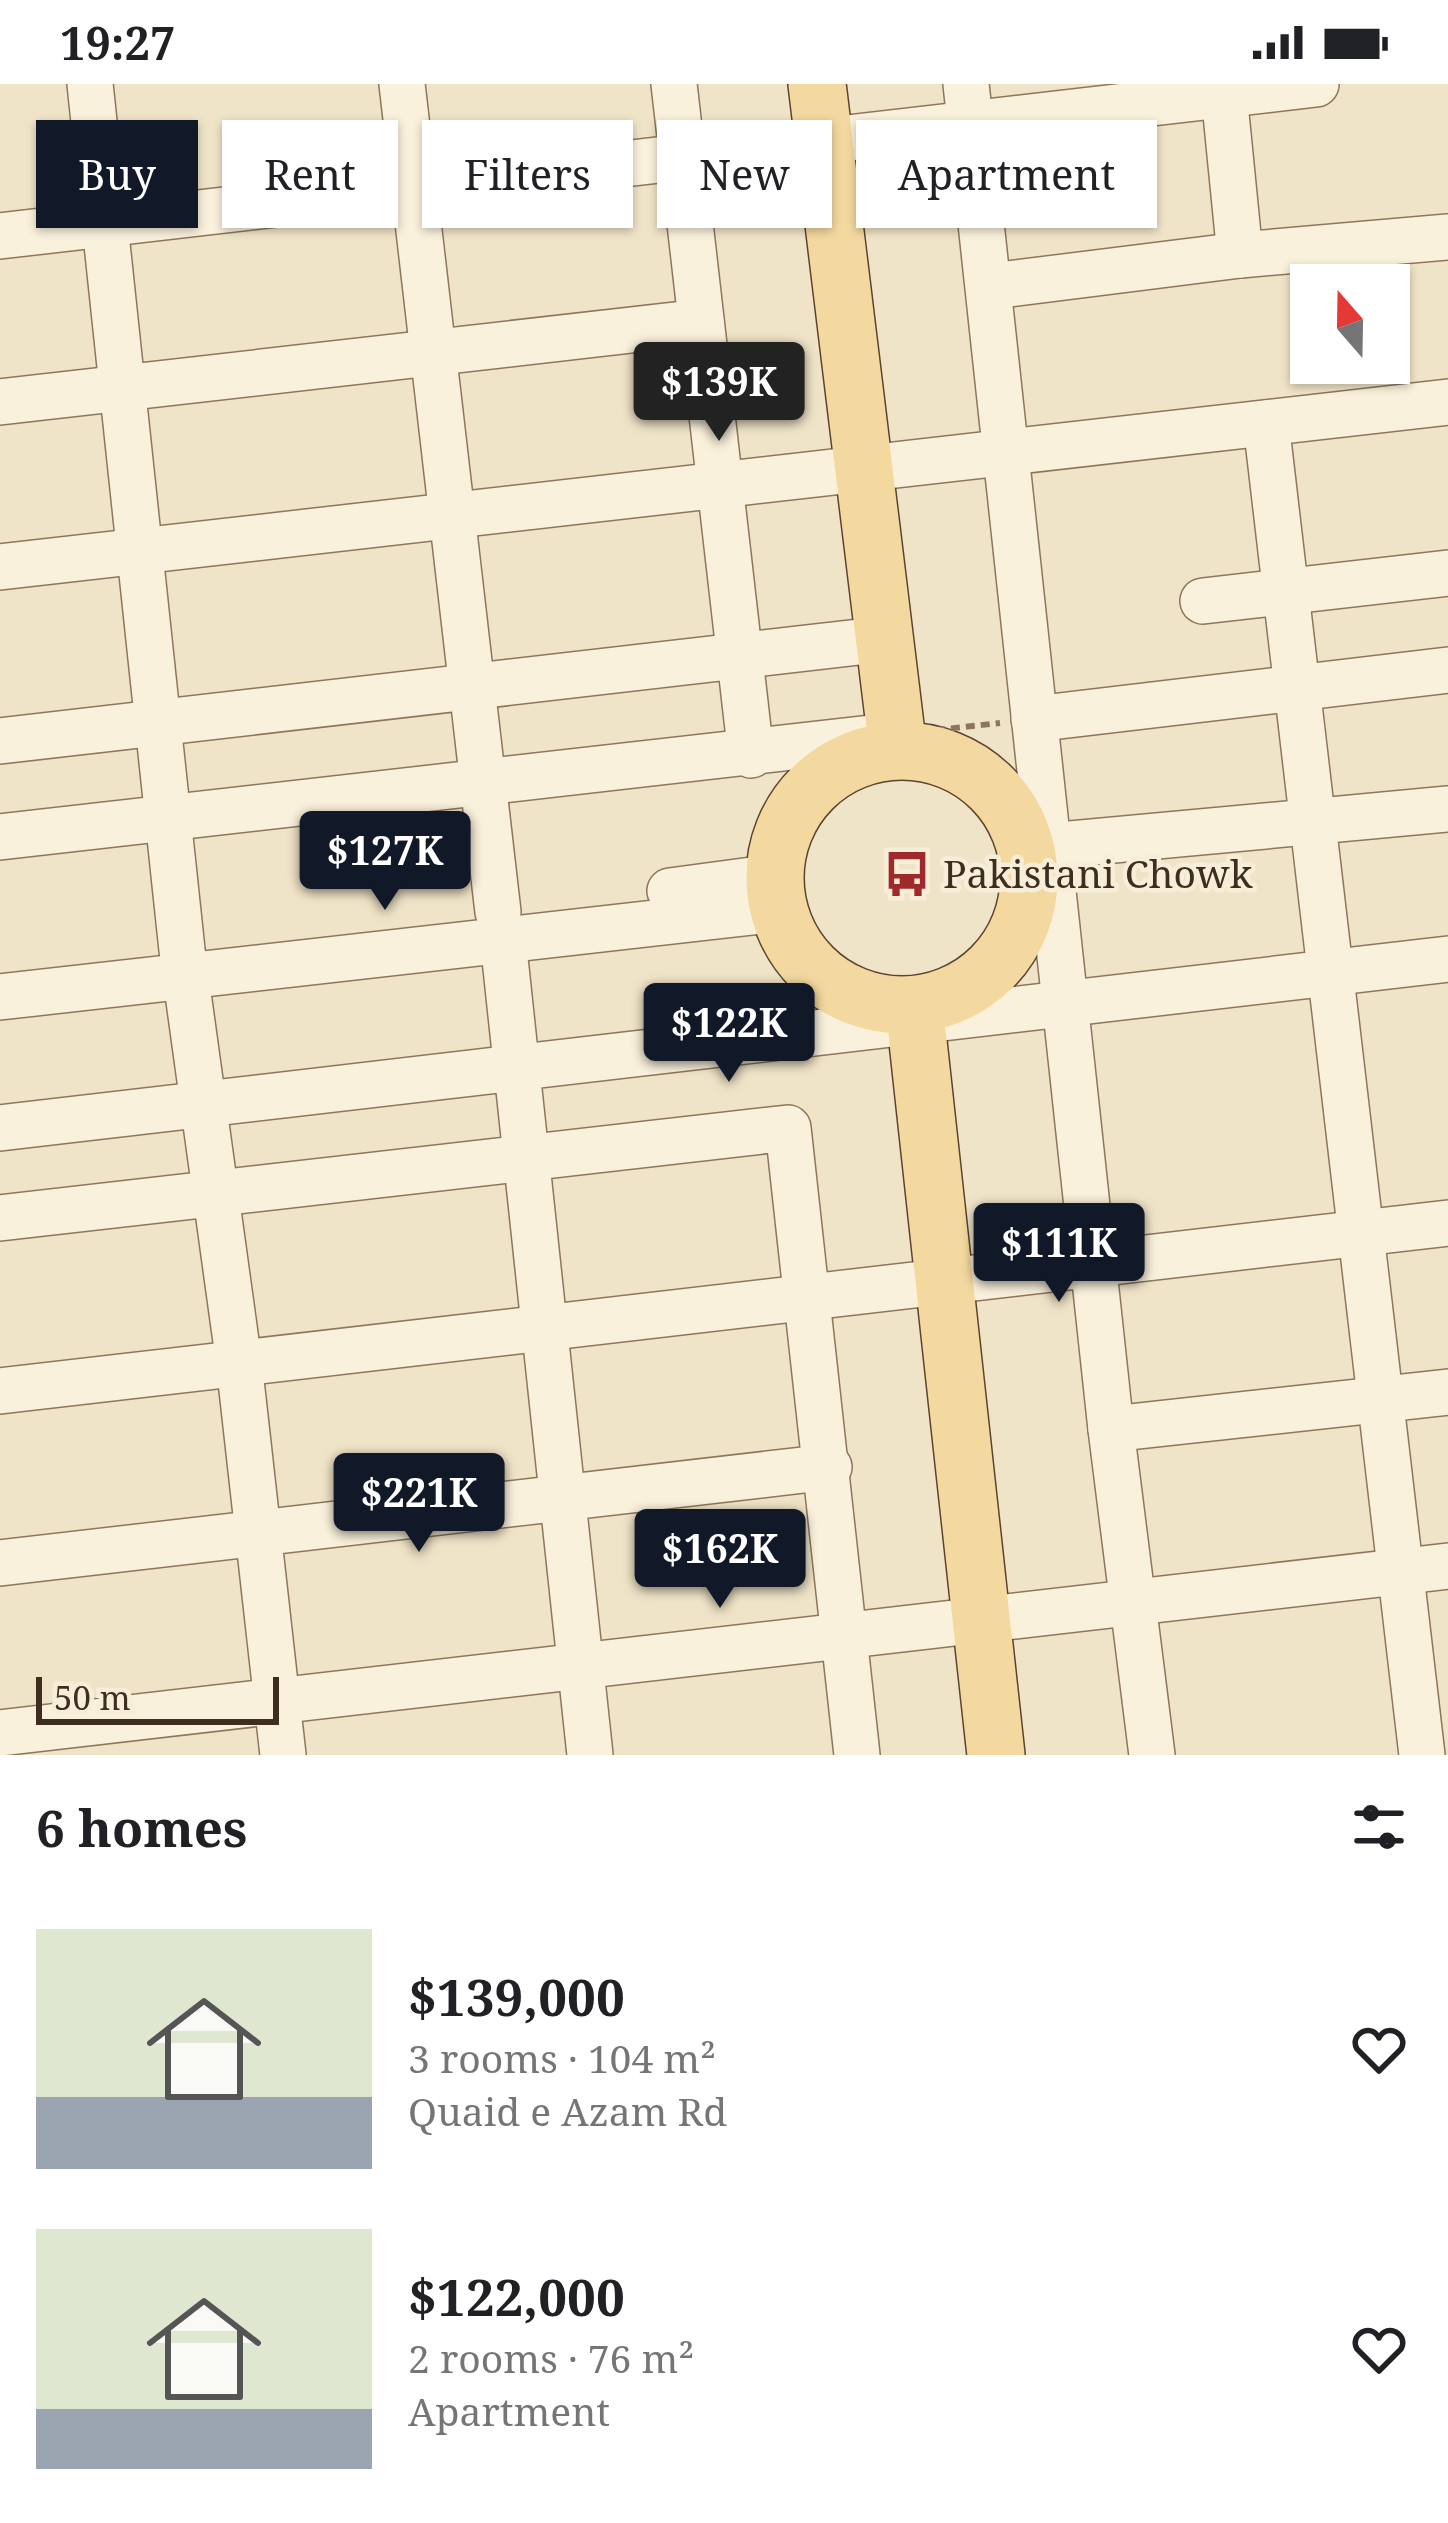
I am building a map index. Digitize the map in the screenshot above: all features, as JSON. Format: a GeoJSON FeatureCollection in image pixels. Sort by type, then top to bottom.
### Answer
{"type":"FeatureCollection","features":[{"type":"Feature","properties":{"kind":"main road"},"geometry":{"type":"LineString","coordinates":[[817,84],[821,120]]}},
{"type":"Feature","properties":{"kind":"main road"},"geometry":{"type":"LineString","coordinates":[[832,207],[898,743]]}},
{"type":"Feature","properties":{"kind":"main road"},"geometry":{"type":"LineString","coordinates":[[898,743],[980,776],[1038,847],[1018,931],[994,967],[961,992],[915,1014],[839,990],[806,964],[784,929],[777,893],[777,848],[794,810],[822,779],[898,743]]}},
{"type":"Feature","properties":{"kind":"main road"},"geometry":{"type":"LineString","coordinates":[[915,1014],[997,1755]]}},
{"type":"Feature","properties":{"kind":"street"},"geometry":{"type":"LineString","coordinates":[[90,84],[94,120]]}},
{"type":"Feature","properties":{"kind":"street"},"geometry":{"type":"LineString","coordinates":[[402,84],[517,1068],[590,1755]]}},
{"type":"Feature","properties":{"kind":"street"},"geometry":{"type":"LineString","coordinates":[[674,84],[678,120]]}},
{"type":"Feature","properties":{"kind":"street"},"geometry":{"type":"LineString","coordinates":[[832,139],[968,104],[1316,84]]}},
{"type":"Feature","properties":{"kind":"street"},"geometry":{"type":"LineString","coordinates":[[1224,89],[1240,255]]}},
{"type":"Feature","properties":{"kind":"street"},"geometry":{"type":"LineString","coordinates":[[968,104],[992,286],[1034,719],[1038,847],[1067,1004],[1111,1429],[1152,1755]]}},
{"type":"Feature","properties":{"kind":"street"},"geometry":{"type":"LineString","coordinates":[[198,213],[657,160]]}},
{"type":"Feature","properties":{"kind":"street"},"geometry":{"type":"LineString","coordinates":[[0,236],[70,228]]}},
{"type":"Feature","properties":{"kind":"street"},"geometry":{"type":"LineString","coordinates":[[105,228],[184,963],[239,1363],[283,1755]]}},
{"type":"Feature","properties":{"kind":"street"},"geometry":{"type":"LineString","coordinates":[[690,228],[751,755]]}},
{"type":"Feature","properties":{"kind":"street"},"geometry":{"type":"LineString","coordinates":[[992,286],[1240,255],[1448,237]]}},
{"type":"Feature","properties":{"kind":"street"},"geometry":{"type":"LineString","coordinates":[[0,402],[701,322]]}},
{"type":"Feature","properties":{"kind":"street"},"geometry":{"type":"LineString","coordinates":[[0,567],[1448,402]]}},
{"type":"Feature","properties":{"kind":"street"},"geometry":{"type":"LineString","coordinates":[[1266,423],[1422,1755]]}},
{"type":"Feature","properties":{"kind":"street"},"geometry":{"type":"LineString","coordinates":[[1203,601],[1448,573]]}},
{"type":"Feature","properties":{"kind":"street"},"geometry":{"type":"LineString","coordinates":[[0,741],[885,639]]}},
{"type":"Feature","properties":{"kind":"street"},"geometry":{"type":"LineString","coordinates":[[1034,719],[1448,670]]}},
{"type":"Feature","properties":{"kind":"street"},"geometry":{"type":"LineString","coordinates":[[0,837],[898,743]]}},
{"type":"Feature","properties":{"kind":"street"},"geometry":{"type":"LineString","coordinates":[[1038,847],[1448,809]]}},
{"type":"Feature","properties":{"kind":"street"},"geometry":{"type":"LineString","coordinates":[[0,997],[184,963],[777,893]]}},
{"type":"Feature","properties":{"kind":"street"},"geometry":{"type":"LineString","coordinates":[[0,1128],[517,1068],[915,1014],[1067,1004],[1448,959]]}},
{"type":"Feature","properties":{"kind":"street"},"geometry":{"type":"LineString","coordinates":[[0,970],[184,963]]}},
{"type":"Feature","properties":{"kind":"street"},"geometry":{"type":"LineString","coordinates":[[0,1218],[788,1128],[829,1467],[857,1755]]}},
{"type":"Feature","properties":{"kind":"street"},"geometry":{"type":"LineString","coordinates":[[0,1391],[1448,1223]]}},
{"type":"Feature","properties":{"kind":"street"},"geometry":{"type":"LineString","coordinates":[[1111,1429],[1448,1392]]}},
{"type":"Feature","properties":{"kind":"street"},"geometry":{"type":"LineString","coordinates":[[0,1563],[829,1467]]}},
{"type":"Feature","properties":{"kind":"street"},"geometry":{"type":"LineString","coordinates":[[0,1733],[1448,1566]]}},
{"type":"Feature","properties":{"kind":"path"},"geometry":{"type":"LineString","coordinates":[[898,743],[1034,719]]}},
{"type":"Feature","properties":{"kind":"place","name":"Pakistani Chowk"},"geometry":{"type":"Point","coordinates":[907,874]}}]}
